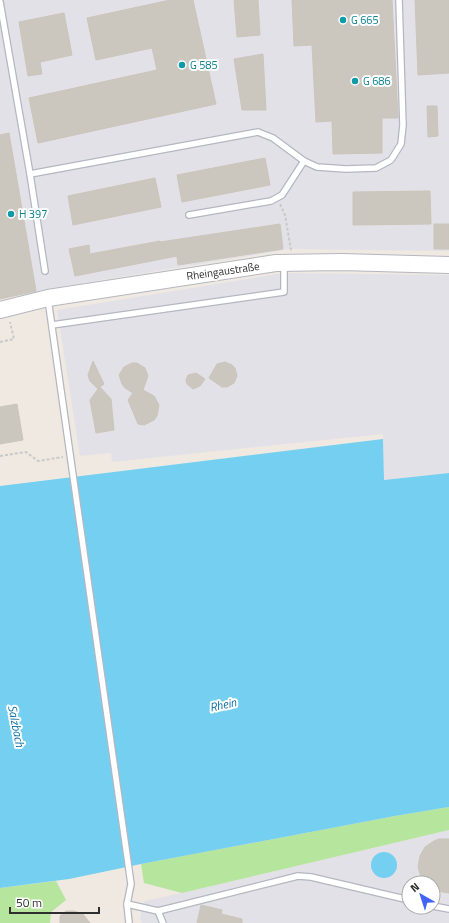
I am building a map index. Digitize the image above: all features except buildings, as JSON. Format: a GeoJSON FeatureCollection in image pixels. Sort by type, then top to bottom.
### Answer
{"type":"FeatureCollection","features":[{"type":"Feature","properties":{"kind":"street","name":"Rheingaustraße"},"geometry":{"type":"LineString","coordinates":[[4,310],[48,298],[288,256],[348,262],[449,265]]}},
{"type":"Feature","properties":{"kind":"lane"},"geometry":{"type":"LineString","coordinates":[[30,174],[258,132],[273,138],[304,161],[317,167],[346,169],[376,168],[391,160],[401,144],[403,126],[399,0]]}},
{"type":"Feature","properties":{"kind":"lane"},"geometry":{"type":"LineString","coordinates":[[0,2],[30,174],[45,271]]}},
{"type":"Feature","properties":{"kind":"lane"},"geometry":{"type":"LineString","coordinates":[[189,215],[270,201],[282,195],[304,161]]}},
{"type":"Feature","properties":{"kind":"lane"},"geometry":{"type":"LineString","coordinates":[[52,325],[284,292],[288,256]]}},
{"type":"Feature","properties":{"kind":"lane"},"geometry":{"type":"LineString","coordinates":[[48,298],[131,884],[127,904],[129,923]]}},
{"type":"Feature","properties":{"kind":"lane"},"geometry":{"type":"LineString","coordinates":[[127,904],[158,911],[298,876],[311,877],[401,898]]}},
{"type":"Feature","properties":{"kind":"lane"},"geometry":{"type":"LineString","coordinates":[[158,911],[163,923]]}},
{"type":"Feature","properties":{"kind":"path"},"geometry":{"type":"LineString","coordinates":[[276,198],[285,215],[288,256]]}},
{"type":"Feature","properties":{"kind":"path"},"geometry":{"type":"LineString","coordinates":[[0,342],[14,339],[4,310]]}},
{"type":"Feature","properties":{"kind":"path"},"geometry":{"type":"LineString","coordinates":[[0,456],[26,452],[38,461],[70,456]]}},
{"type":"Feature","properties":{"kind":"shaded area"},"geometry":{"type":"Polygon","coordinates":[[[0,0],[449,0],[449,251],[291,249],[41,290],[0,299],[0,0]]]}},
{"type":"Feature","properties":{"kind":"shaded area"},"geometry":{"type":"Polygon","coordinates":[[[283,273],[449,275],[449,473],[384,480],[383,434],[112,462],[111,453],[80,456],[57,310],[283,273]]]}},
{"type":"Feature","properties":{"kind":"shaded area"},"geometry":{"type":"Polygon","coordinates":[[[449,830],[449,923],[142,923],[140,919],[144,901],[449,830]]]}},
{"type":"Feature","properties":{"kind":"green space"},"geometry":{"type":"Polygon","coordinates":[[[449,807],[449,830],[182,893],[144,883],[141,864],[449,807]]]}},
{"type":"Feature","properties":{"kind":"green space"},"geometry":{"type":"Polygon","coordinates":[[[56,881],[66,900],[51,912],[50,923],[0,923],[0,888],[56,881]]]}},
{"type":"Feature","properties":{"kind":"water"},"geometry":{"type":"Polygon","coordinates":[[[383,439],[384,480],[449,473],[449,807],[141,864],[69,879],[0,888],[0,486],[383,439]]]}},
{"type":"Feature","properties":{"kind":"water"},"geometry":{"type":"Polygon","coordinates":[[[384,852],[393,856],[397,865],[393,874],[384,878],[375,874],[371,865],[375,856],[384,852]]]}},
{"type":"Feature","properties":{"kind":"place","name":"G 665"},"geometry":{"type":"Point","coordinates":[343,20]}},
{"type":"Feature","properties":{"kind":"place","name":"G 585"},"geometry":{"type":"Point","coordinates":[182,65]}},
{"type":"Feature","properties":{"kind":"place","name":"G 686"},"geometry":{"type":"Point","coordinates":[355,81]}},
{"type":"Feature","properties":{"kind":"place","name":"H 397"},"geometry":{"type":"Point","coordinates":[11,214]}},
{"type":"Feature","properties":{"kind":"water label","name":"Rhein"},"geometry":{"type":"Point","coordinates":[223,705]}},
{"type":"Feature","properties":{"kind":"water label","name":"Salzbach"},"geometry":{"type":"Point","coordinates":[16,726]}}]}
